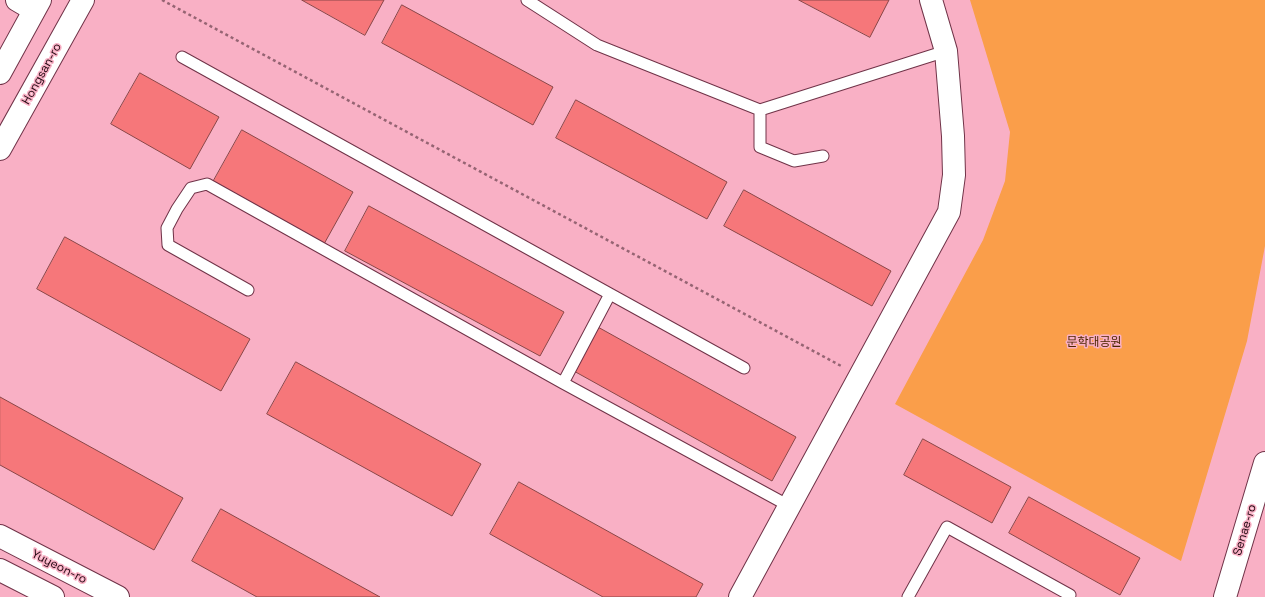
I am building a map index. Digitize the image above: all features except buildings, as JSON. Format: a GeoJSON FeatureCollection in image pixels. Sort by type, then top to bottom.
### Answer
{"type":"FeatureCollection","features":[{"type":"Feature","properties":{"kind":"street","name":"Hongsan-ro"},"geometry":{"type":"LineString","coordinates":[[0,149],[83,0]]}},
{"type":"Feature","properties":{"kind":"street"},"geometry":{"type":"LineString","coordinates":[[740,597],[791,507],[949,212],[954,175],[953,136],[946,51],[931,0]]}},
{"type":"Feature","properties":{"kind":"street"},"geometry":{"type":"LineString","coordinates":[[0,73],[30,3]]}},
{"type":"Feature","properties":{"kind":"street","name":"Senae-ro"},"geometry":{"type":"LineString","coordinates":[[1224,597],[1265,463]]}},
{"type":"Feature","properties":{"kind":"street","name":"Yuyeon-ro"},"geometry":{"type":"LineString","coordinates":[[0,536],[118,597]]}},
{"type":"Feature","properties":{"kind":"street"},"geometry":{"type":"LineString","coordinates":[[0,570],[53,597]]}},
{"type":"Feature","properties":{"kind":"lane"},"geometry":{"type":"LineString","coordinates":[[527,0],[597,45],[760,110],[946,51]]}},
{"type":"Feature","properties":{"kind":"lane"},"geometry":{"type":"LineString","coordinates":[[182,57],[744,368]]}},
{"type":"Feature","properties":{"kind":"lane"},"geometry":{"type":"LineString","coordinates":[[760,110],[760,147],[794,161],[823,156]]}},
{"type":"Feature","properties":{"kind":"lane"},"geometry":{"type":"LineString","coordinates":[[248,290],[168,246],[167,228],[191,188],[207,184],[563,383],[791,507]]}},
{"type":"Feature","properties":{"kind":"lane"},"geometry":{"type":"LineString","coordinates":[[563,383],[610,294]]}},
{"type":"Feature","properties":{"kind":"lane"},"geometry":{"type":"LineString","coordinates":[[908,597],[947,526],[1070,595],[1069,597]]}},
{"type":"Feature","properties":{"kind":"path"},"geometry":{"type":"LineString","coordinates":[[162,0],[860,376]]}},
{"type":"Feature","properties":{"kind":"green space","name":"문학대공원"},"geometry":{"type":"Polygon","coordinates":[[[970,0],[1265,0],[1265,246],[1247,341],[1181,561],[895,404],[983,240],[1005,181],[1010,132],[970,0]]]}}]}
